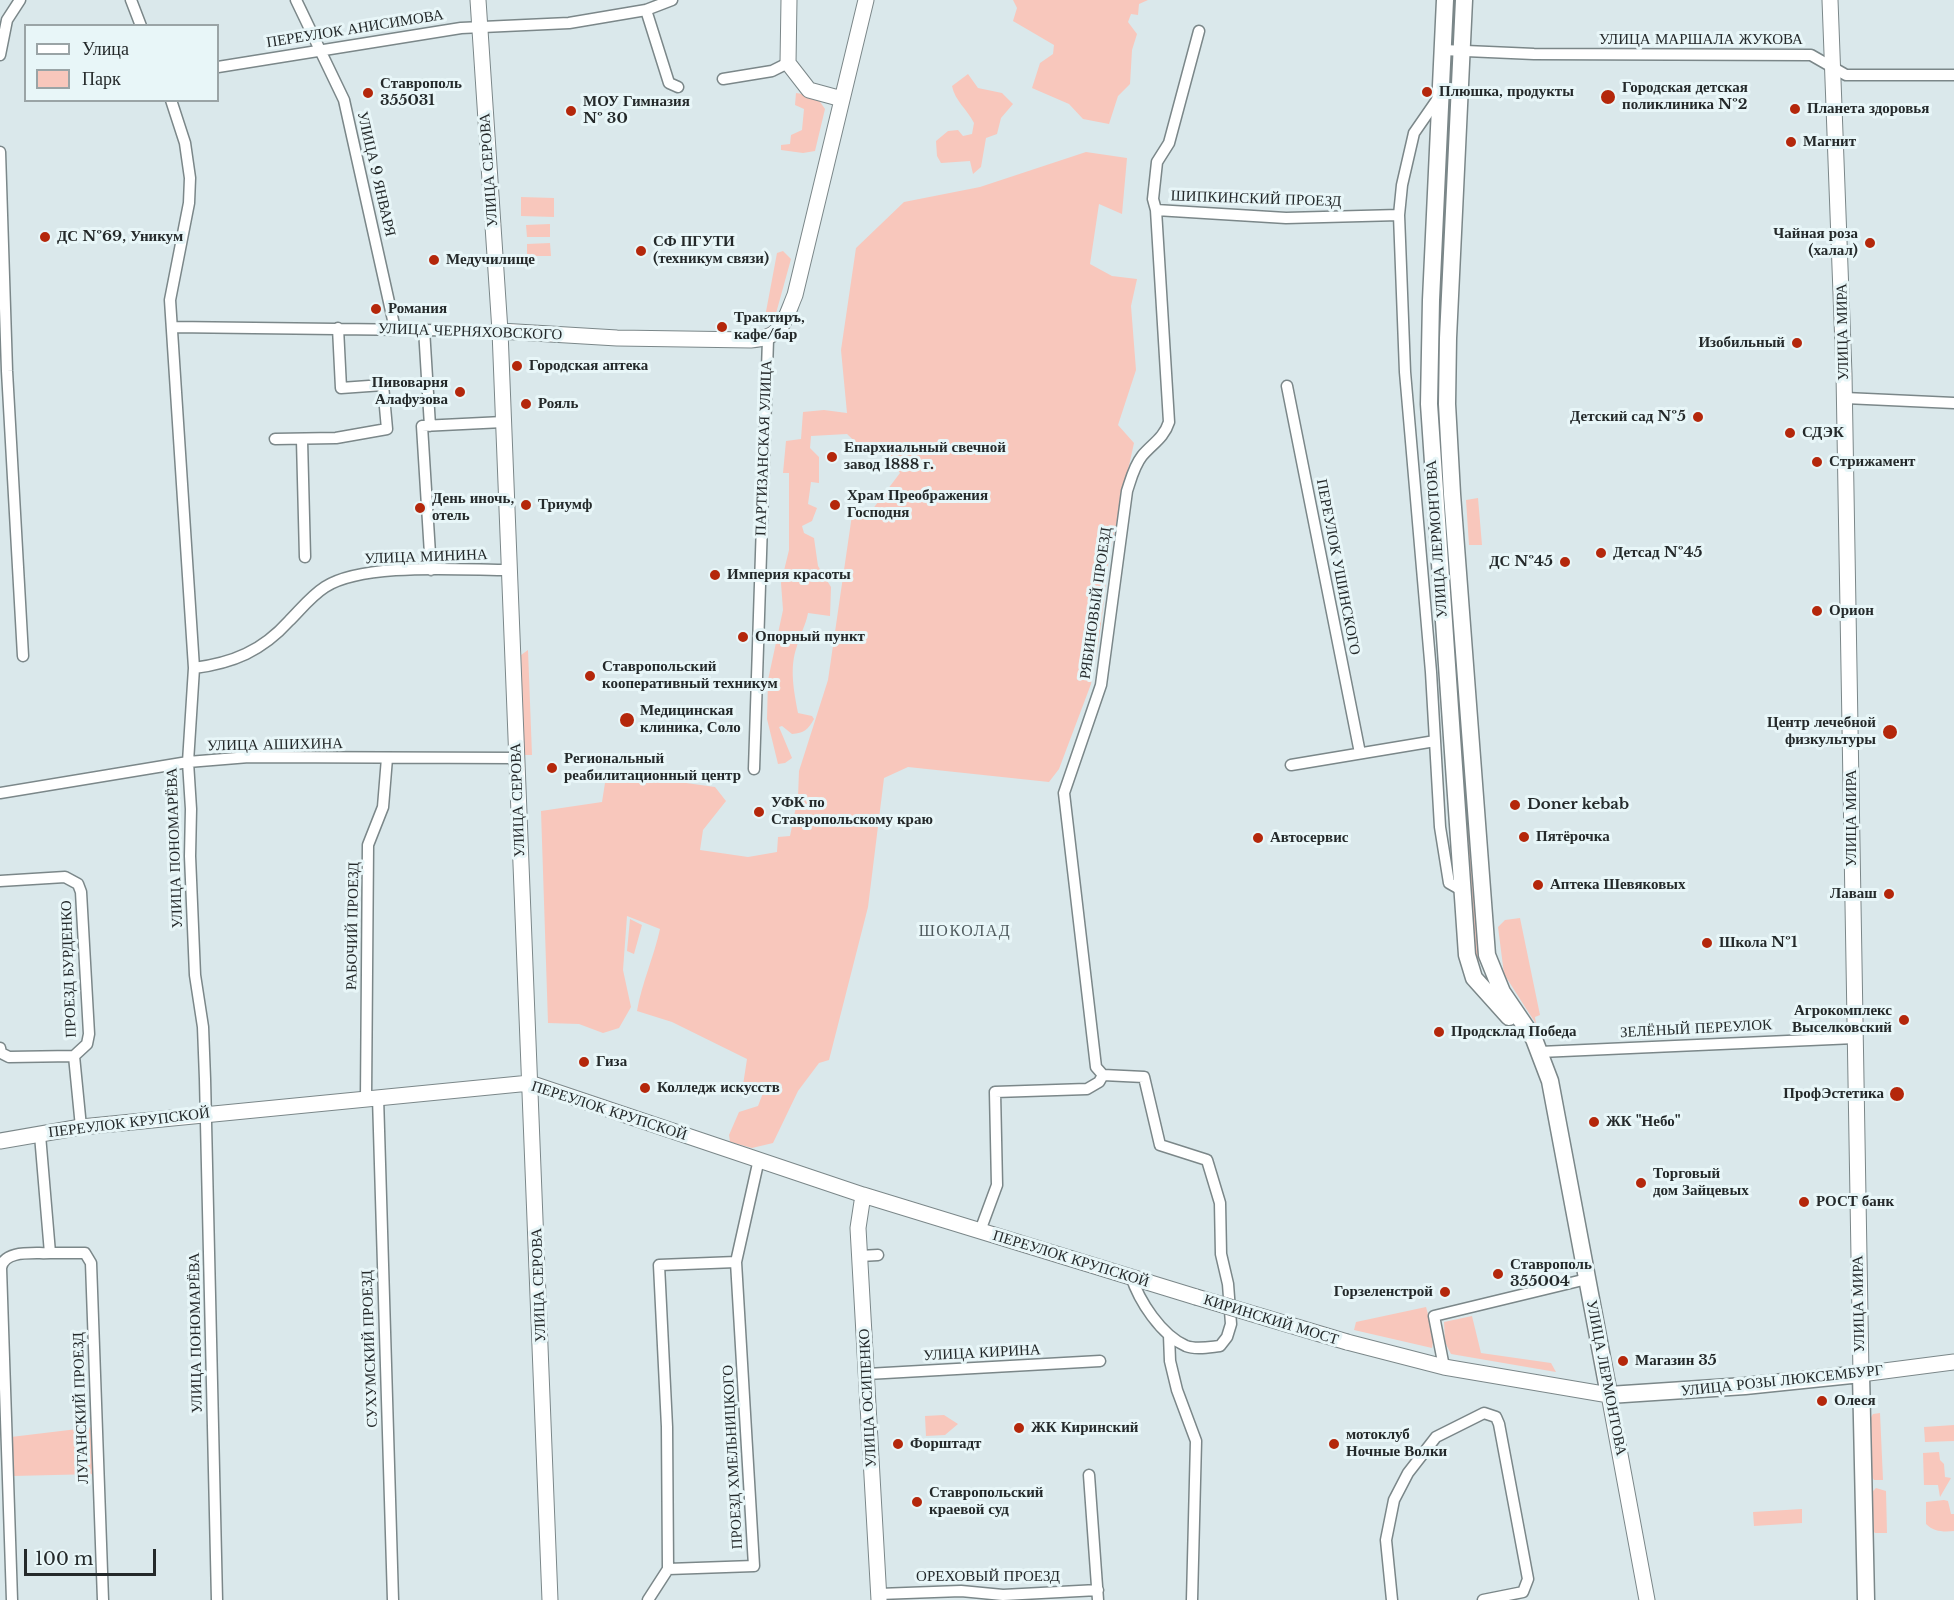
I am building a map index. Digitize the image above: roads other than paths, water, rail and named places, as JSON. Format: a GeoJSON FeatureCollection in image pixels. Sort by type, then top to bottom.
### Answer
{"type":"FeatureCollection","features":[{"type":"Feature","properties":{"kind":"main road","name":"УЛИЦА СЕРОВА"},"geometry":{"type":"LineString","coordinates":[[478,0],[500,331],[550,1600]]}},
{"type":"Feature","properties":{"kind":"main road"},"geometry":{"type":"LineString","coordinates":[[789,0],[788,63],[809,90],[842,99]]}},
{"type":"Feature","properties":{"kind":"main road","name":"ПАРТИЗАНСКАЯ УЛИЦА"},"geometry":{"type":"LineString","coordinates":[[768,339],[781,328],[795,295],[866,0]]}},
{"type":"Feature","properties":{"kind":"main road","name":"УЛИЦА ЛЕРМОНТОВА"},"geometry":{"type":"LineString","coordinates":[[1445,0],[1431,300],[1429,404],[1467,955],[1474,978],[1539,1052]]}},
{"type":"Feature","properties":{"kind":"main road","name":"УЛИЦА ЛЕРМОНТОВА"},"geometry":{"type":"LineString","coordinates":[[1464,0],[1447,404],[1487,955],[1502,992],[1534,1038],[1553,1091],[1647,1600]]}},
{"type":"Feature","properties":{"kind":"main road","name":"УЛИЦА МИРА"},"geometry":{"type":"LineString","coordinates":[[1830,0],[1845,398],[1866,1600]]}},
{"type":"Feature","properties":{"kind":"main road","name":"УЛИЦА ЧЕРНЯХОВСКОГО"},"geometry":{"type":"LineString","coordinates":[[500,331],[617,338],[768,339]]}},
{"type":"Feature","properties":{"kind":"main road"},"geometry":{"type":"LineString","coordinates":[[1467,955],[1474,969],[1478,970],[1483,967],[1487,955]]}},
{"type":"Feature","properties":{"kind":"main road","name":"ПЕРЕУЛОК КРУПСКОЙ"},"geometry":{"type":"LineString","coordinates":[[0,1141],[81,1126],[530,1083],[863,1196],[1196,1297]]}},
{"type":"Feature","properties":{"kind":"main road","name":"УЛИЦА ОСИПЕНКО"},"geometry":{"type":"LineString","coordinates":[[863,1196],[858,1228],[879,1597]]}},
{"type":"Feature","properties":{"kind":"main road","name":"КИРИНСКИЙ МОСТ"},"geometry":{"type":"LineString","coordinates":[[1196,1297],[1444,1368]]}},
{"type":"Feature","properties":{"kind":"main road","name":"УЛИЦА РОЗЫ ЛЮКСЕМБУРГ"},"geometry":{"type":"LineString","coordinates":[[1609,1395],[1861,1374],[1954,1362]]}},
{"type":"Feature","properties":{"kind":"main road"},"geometry":{"type":"LineString","coordinates":[[1444,1368],[1609,1395]]}},
{"type":"Feature","properties":{"kind":"street"},"geometry":{"type":"LineString","coordinates":[[0,55],[4,20],[20,0]]}},
{"type":"Feature","properties":{"kind":"street"},"geometry":{"type":"LineString","coordinates":[[131,0],[140,24]]}},
{"type":"Feature","properties":{"kind":"street","name":"УЛИЦА 9 ЯНВАРЯ"},"geometry":{"type":"LineString","coordinates":[[296,0],[344,100],[394,329]]}},
{"type":"Feature","properties":{"kind":"street","name":"ПЕРЕУЛОК АНИСИМОВА"},"geometry":{"type":"LineString","coordinates":[[219,67],[319,48],[479,27],[569,23],[646,10],[672,0]]}},
{"type":"Feature","properties":{"kind":"street"},"geometry":{"type":"LineString","coordinates":[[646,10],[664,71],[669,83],[678,87]]}},
{"type":"Feature","properties":{"kind":"street","name":"ШИПКИНСКИЙ ПРОЕЗД"},"geometry":{"type":"LineString","coordinates":[[1199,31],[1168,143],[1157,162],[1153,199],[1156,210],[1286,218],[1399,215]]}},
{"type":"Feature","properties":{"kind":"street","name":"УЛИЦА МАРШАЛА ЖУКОВА"},"geometry":{"type":"LineString","coordinates":[[1443,50],[1811,55],[1846,75],[1954,75]]}},
{"type":"Feature","properties":{"kind":"street"},"geometry":{"type":"LineString","coordinates":[[723,79],[772,70],[788,63]]}},
{"type":"Feature","properties":{"kind":"street"},"geometry":{"type":"LineString","coordinates":[[1441,94],[1414,133],[1402,185],[1399,215],[1405,372],[1446,871],[1449,882],[1463,891]]}},
{"type":"Feature","properties":{"kind":"street","name":"УЛИЦА ПОНОМАРЁВА"},"geometry":{"type":"LineString","coordinates":[[172,102],[185,143],[190,178],[189,202],[170,300],[194,668],[188,762],[191,809],[190,856],[194,960],[203,1027],[217,1600]]}},
{"type":"Feature","properties":{"kind":"street"},"geometry":{"type":"LineString","coordinates":[[0,152],[7,371],[23,656]]}},
{"type":"Feature","properties":{"kind":"street","name":"РЯБИНОВЫЙ ПРОЕЗД"},"geometry":{"type":"LineString","coordinates":[[1103,1075],[1096,1067],[1093,1056],[1064,793],[1101,685],[1127,491],[1142,456],[1165,433],[1169,422],[1156,210]]}},
{"type":"Feature","properties":{"kind":"street","name":"УЛИЦА ЧЕРНЯХОВСКОГО"},"geometry":{"type":"LineString","coordinates":[[172,327],[500,331]]}},
{"type":"Feature","properties":{"kind":"street"},"geometry":{"type":"LineString","coordinates":[[275,439],[336,438],[387,429],[383,385],[341,388],[338,328]]}},
{"type":"Feature","properties":{"kind":"street"},"geometry":{"type":"LineString","coordinates":[[424,329],[430,426]]}},
{"type":"Feature","properties":{"kind":"street","name":"ПАРТИЗАНСКАЯ УЛИЦА"},"geometry":{"type":"LineString","coordinates":[[754,770],[768,339]]}},
{"type":"Feature","properties":{"kind":"street","name":"ПЕРЕУЛОК УШИНСКОГО"},"geometry":{"type":"LineString","coordinates":[[1287,386],[1360,753]]}},
{"type":"Feature","properties":{"kind":"street"},"geometry":{"type":"LineString","coordinates":[[1845,398],[1954,403]]}},
{"type":"Feature","properties":{"kind":"street"},"geometry":{"type":"LineString","coordinates":[[431,570],[422,426],[503,422]]}},
{"type":"Feature","properties":{"kind":"street"},"geometry":{"type":"LineString","coordinates":[[302,440],[305,557]]}},
{"type":"Feature","properties":{"kind":"street","name":"УЛИЦА МИНИНА"},"geometry":{"type":"LineString","coordinates":[[194,668],[228,663],[261,646],[327,586],[355,574],[431,570],[510,570]]}},
{"type":"Feature","properties":{"kind":"street"},"geometry":{"type":"LineString","coordinates":[[1291,765],[1435,741]]}},
{"type":"Feature","properties":{"kind":"street","name":"УЛИЦА АШИХИНА"},"geometry":{"type":"LineString","coordinates":[[0,793],[188,762],[249,758],[516,758]]}},
{"type":"Feature","properties":{"kind":"street","name":"РАБОЧИЙ ПРОЕЗД"},"geometry":{"type":"LineString","coordinates":[[372,1097],[368,845],[383,807],[387,758]]}},
{"type":"Feature","properties":{"kind":"street","name":"ПРОЕЗД БУРДЕНКО"},"geometry":{"type":"LineString","coordinates":[[0,881],[65,877],[78,884],[81,892],[89,1034],[87,1044],[81,1053],[74,1056],[9,1057],[1,1053],[0,1048]]}},
{"type":"Feature","properties":{"kind":"street","name":"ЗЕЛЁНЫЙ ПЕРЕУЛОК"},"geometry":{"type":"LineString","coordinates":[[1539,1052],[1855,1038]]}},
{"type":"Feature","properties":{"kind":"street","name":"ПРОЕЗД БУРДЕНКО"},"geometry":{"type":"LineString","coordinates":[[74,1056],[81,1126]]}},
{"type":"Feature","properties":{"kind":"street"},"geometry":{"type":"LineString","coordinates":[[980,1231],[997,1185],[995,1092],[1087,1089],[1099,1082],[1103,1075],[1144,1077],[1160,1145],[1207,1160],[1220,1203],[1221,1254],[1228,1284],[1231,1324],[1227,1337],[1220,1346],[1188,1347],[1169,1335],[1136,1293],[1131,1276]]}},
{"type":"Feature","properties":{"kind":"street","name":"СУХУМСКИЙ ПРОЕЗД"},"geometry":{"type":"LineString","coordinates":[[372,1097],[393,1600]]}},
{"type":"Feature","properties":{"kind":"street"},"geometry":{"type":"LineString","coordinates":[[40,1135],[50,1253]]}},
{"type":"Feature","properties":{"kind":"street","name":"ПРОЕЗД ХМЕЛЬНИЦКОГО"},"geometry":{"type":"LineString","coordinates":[[668,1569],[754,1566],[736,1262],[759,1159]]}},
{"type":"Feature","properties":{"kind":"street","name":"ЛУГАНСКИЙ ПРОЕЗД"},"geometry":{"type":"LineString","coordinates":[[12,1600],[1,1268],[2,1263],[11,1256],[50,1253],[85,1253],[91,1263],[104,1600]]}},
{"type":"Feature","properties":{"kind":"street"},"geometry":{"type":"LineString","coordinates":[[860,1256],[878,1255]]}},
{"type":"Feature","properties":{"kind":"street"},"geometry":{"type":"LineString","coordinates":[[648,1600],[668,1569],[667,1427],[659,1265],[736,1262]]}},
{"type":"Feature","properties":{"kind":"street"},"geometry":{"type":"LineString","coordinates":[[1444,1368],[1434,1316],[1587,1279]]}},
{"type":"Feature","properties":{"kind":"street"},"geometry":{"type":"LineString","coordinates":[[1169,1335],[1170,1360],[1177,1390],[1196,1441],[1192,1600]]}},
{"type":"Feature","properties":{"kind":"street","name":"УЛИЦА КИРИНА"},"geometry":{"type":"LineString","coordinates":[[867,1374],[1100,1361]]}},
{"type":"Feature","properties":{"kind":"street"},"geometry":{"type":"LineString","coordinates":[[1392,1600],[1386,1540],[1394,1500],[1408,1473],[1436,1437],[1485,1413],[1496,1417],[1499,1424],[1528,1580],[1522,1592],[1483,1600]]}},
{"type":"Feature","properties":{"kind":"street"},"geometry":{"type":"LineString","coordinates":[[1089,1475],[1098,1595]]}},
{"type":"Feature","properties":{"kind":"street","name":"ОРЕХОВЫЙ ПРОЕЗД"},"geometry":{"type":"LineString","coordinates":[[879,1597],[961,1591],[1003,1595],[1098,1595]]}},
{"type":"Feature","properties":{"kind":"place","name":"Плюшка, продукты"},"geometry":{"type":"Point","coordinates":[1427,92]}},
{"type":"Feature","properties":{"kind":"place","name":"Ставрополь 355031"},"geometry":{"type":"Point","coordinates":[368,93]}},
{"type":"Feature","properties":{"kind":"place","name":"Городская детская поликлиника №2"},"geometry":{"type":"Point","coordinates":[1608,97]}},
{"type":"Feature","properties":{"kind":"place","name":"Планета здоровья"},"geometry":{"type":"Point","coordinates":[1795,109]}},
{"type":"Feature","properties":{"kind":"place","name":"МОУ Гимназия № 30"},"geometry":{"type":"Point","coordinates":[571,111]}},
{"type":"Feature","properties":{"kind":"place","name":"Магнит"},"geometry":{"type":"Point","coordinates":[1791,142]}},
{"type":"Feature","properties":{"kind":"place","name":"ДС №69, Уникум"},"geometry":{"type":"Point","coordinates":[45,237]}},
{"type":"Feature","properties":{"kind":"place","name":"Чайная роза (халал)"},"geometry":{"type":"Point","coordinates":[1870,243]}},
{"type":"Feature","properties":{"kind":"place","name":"СФ ПГУТИ (техникум связи)"},"geometry":{"type":"Point","coordinates":[641,251]}},
{"type":"Feature","properties":{"kind":"place","name":"Медучилище"},"geometry":{"type":"Point","coordinates":[434,260]}},
{"type":"Feature","properties":{"kind":"place","name":"Романия"},"geometry":{"type":"Point","coordinates":[376,309]}},
{"type":"Feature","properties":{"kind":"place","name":"Трактиръ, кафе/бар"},"geometry":{"type":"Point","coordinates":[722,327]}},
{"type":"Feature","properties":{"kind":"place","name":"Изобильный"},"geometry":{"type":"Point","coordinates":[1797,343]}},
{"type":"Feature","properties":{"kind":"place","name":"Городская аптека"},"geometry":{"type":"Point","coordinates":[517,366]}},
{"type":"Feature","properties":{"kind":"place","name":"Пивоварня Алафузова"},"geometry":{"type":"Point","coordinates":[460,392]}},
{"type":"Feature","properties":{"kind":"place","name":"Рояль"},"geometry":{"type":"Point","coordinates":[526,404]}},
{"type":"Feature","properties":{"kind":"place","name":"Детский сад №5"},"geometry":{"type":"Point","coordinates":[1698,417]}},
{"type":"Feature","properties":{"kind":"place","name":"СДЭК"},"geometry":{"type":"Point","coordinates":[1790,433]}},
{"type":"Feature","properties":{"kind":"place","name":"Епархиальный свечной завод 1888 г."},"geometry":{"type":"Point","coordinates":[832,457]}},
{"type":"Feature","properties":{"kind":"place","name":"Стрижамент"},"geometry":{"type":"Point","coordinates":[1817,462]}},
{"type":"Feature","properties":{"kind":"place","name":"Триумф"},"geometry":{"type":"Point","coordinates":[526,505]}},
{"type":"Feature","properties":{"kind":"place","name":"Храм Преображения Господня"},"geometry":{"type":"Point","coordinates":[835,505]}},
{"type":"Feature","properties":{"kind":"place","name":"День иночь, отель"},"geometry":{"type":"Point","coordinates":[420,508]}},
{"type":"Feature","properties":{"kind":"place","name":"Детсад №45"},"geometry":{"type":"Point","coordinates":[1601,553]}},
{"type":"Feature","properties":{"kind":"place","name":"ДС №45"},"geometry":{"type":"Point","coordinates":[1565,562]}},
{"type":"Feature","properties":{"kind":"place","name":"Империя красоты"},"geometry":{"type":"Point","coordinates":[715,575]}},
{"type":"Feature","properties":{"kind":"place","name":"Орион"},"geometry":{"type":"Point","coordinates":[1817,611]}},
{"type":"Feature","properties":{"kind":"place","name":"Опорный пункт"},"geometry":{"type":"Point","coordinates":[743,637]}},
{"type":"Feature","properties":{"kind":"place","name":"Ставропольский кооперативный техникум"},"geometry":{"type":"Point","coordinates":[590,676]}},
{"type":"Feature","properties":{"kind":"place","name":"Медицинская клиника, Соло"},"geometry":{"type":"Point","coordinates":[627,720]}},
{"type":"Feature","properties":{"kind":"place","name":"Центр лечебной физкультуры"},"geometry":{"type":"Point","coordinates":[1890,732]}},
{"type":"Feature","properties":{"kind":"place","name":"Региональный реабилитационный центр"},"geometry":{"type":"Point","coordinates":[552,768]}},
{"type":"Feature","properties":{"kind":"place","name":"Doner kebab"},"geometry":{"type":"Point","coordinates":[1515,805]}},
{"type":"Feature","properties":{"kind":"place","name":"УФК по Ставропольскому краю"},"geometry":{"type":"Point","coordinates":[759,812]}},
{"type":"Feature","properties":{"kind":"place","name":"Пятёрочка"},"geometry":{"type":"Point","coordinates":[1524,837]}},
{"type":"Feature","properties":{"kind":"place","name":"Автосервис"},"geometry":{"type":"Point","coordinates":[1258,838]}},
{"type":"Feature","properties":{"kind":"place","name":"Аптека Шевяковых"},"geometry":{"type":"Point","coordinates":[1538,885]}},
{"type":"Feature","properties":{"kind":"place","name":"Лаваш"},"geometry":{"type":"Point","coordinates":[1889,894]}},
{"type":"Feature","properties":{"kind":"place","name":"Школа №1"},"geometry":{"type":"Point","coordinates":[1707,943]}},
{"type":"Feature","properties":{"kind":"place","name":"Агрокомплекс Выселковский"},"geometry":{"type":"Point","coordinates":[1904,1020]}},
{"type":"Feature","properties":{"kind":"place","name":"Продсклад Победа"},"geometry":{"type":"Point","coordinates":[1439,1032]}},
{"type":"Feature","properties":{"kind":"place","name":"Гиза"},"geometry":{"type":"Point","coordinates":[584,1062]}},
{"type":"Feature","properties":{"kind":"place","name":"Колледж искусств"},"geometry":{"type":"Point","coordinates":[645,1088]}},
{"type":"Feature","properties":{"kind":"place","name":"ПрофЭстетика"},"geometry":{"type":"Point","coordinates":[1897,1094]}},
{"type":"Feature","properties":{"kind":"place","name":"ЖК \"Небо\""},"geometry":{"type":"Point","coordinates":[1594,1122]}},
{"type":"Feature","properties":{"kind":"place","name":"Торговый дом Зайцевых"},"geometry":{"type":"Point","coordinates":[1641,1183]}},
{"type":"Feature","properties":{"kind":"place","name":"РОСТ банк"},"geometry":{"type":"Point","coordinates":[1804,1202]}},
{"type":"Feature","properties":{"kind":"place","name":"Ставрополь 355004"},"geometry":{"type":"Point","coordinates":[1498,1274]}},
{"type":"Feature","properties":{"kind":"place","name":"Горзеленстрой"},"geometry":{"type":"Point","coordinates":[1445,1292]}},
{"type":"Feature","properties":{"kind":"place","name":"Магазин 35"},"geometry":{"type":"Point","coordinates":[1623,1361]}},
{"type":"Feature","properties":{"kind":"place","name":"Олеся"},"geometry":{"type":"Point","coordinates":[1822,1401]}},
{"type":"Feature","properties":{"kind":"place","name":"ЖК Киринский"},"geometry":{"type":"Point","coordinates":[1019,1428]}},
{"type":"Feature","properties":{"kind":"place","name":"Форштадт"},"geometry":{"type":"Point","coordinates":[898,1444]}},
{"type":"Feature","properties":{"kind":"place","name":"мотоклуб Ночные Волки"},"geometry":{"type":"Point","coordinates":[1334,1444]}},
{"type":"Feature","properties":{"kind":"place","name":"Ставропольский краевой суд"},"geometry":{"type":"Point","coordinates":[917,1502]}},
{"type":"Feature","properties":{"kind":"district","name":"ШОКОЛАД"},"geometry":{"type":"Point","coordinates":[965,931]}}]}
